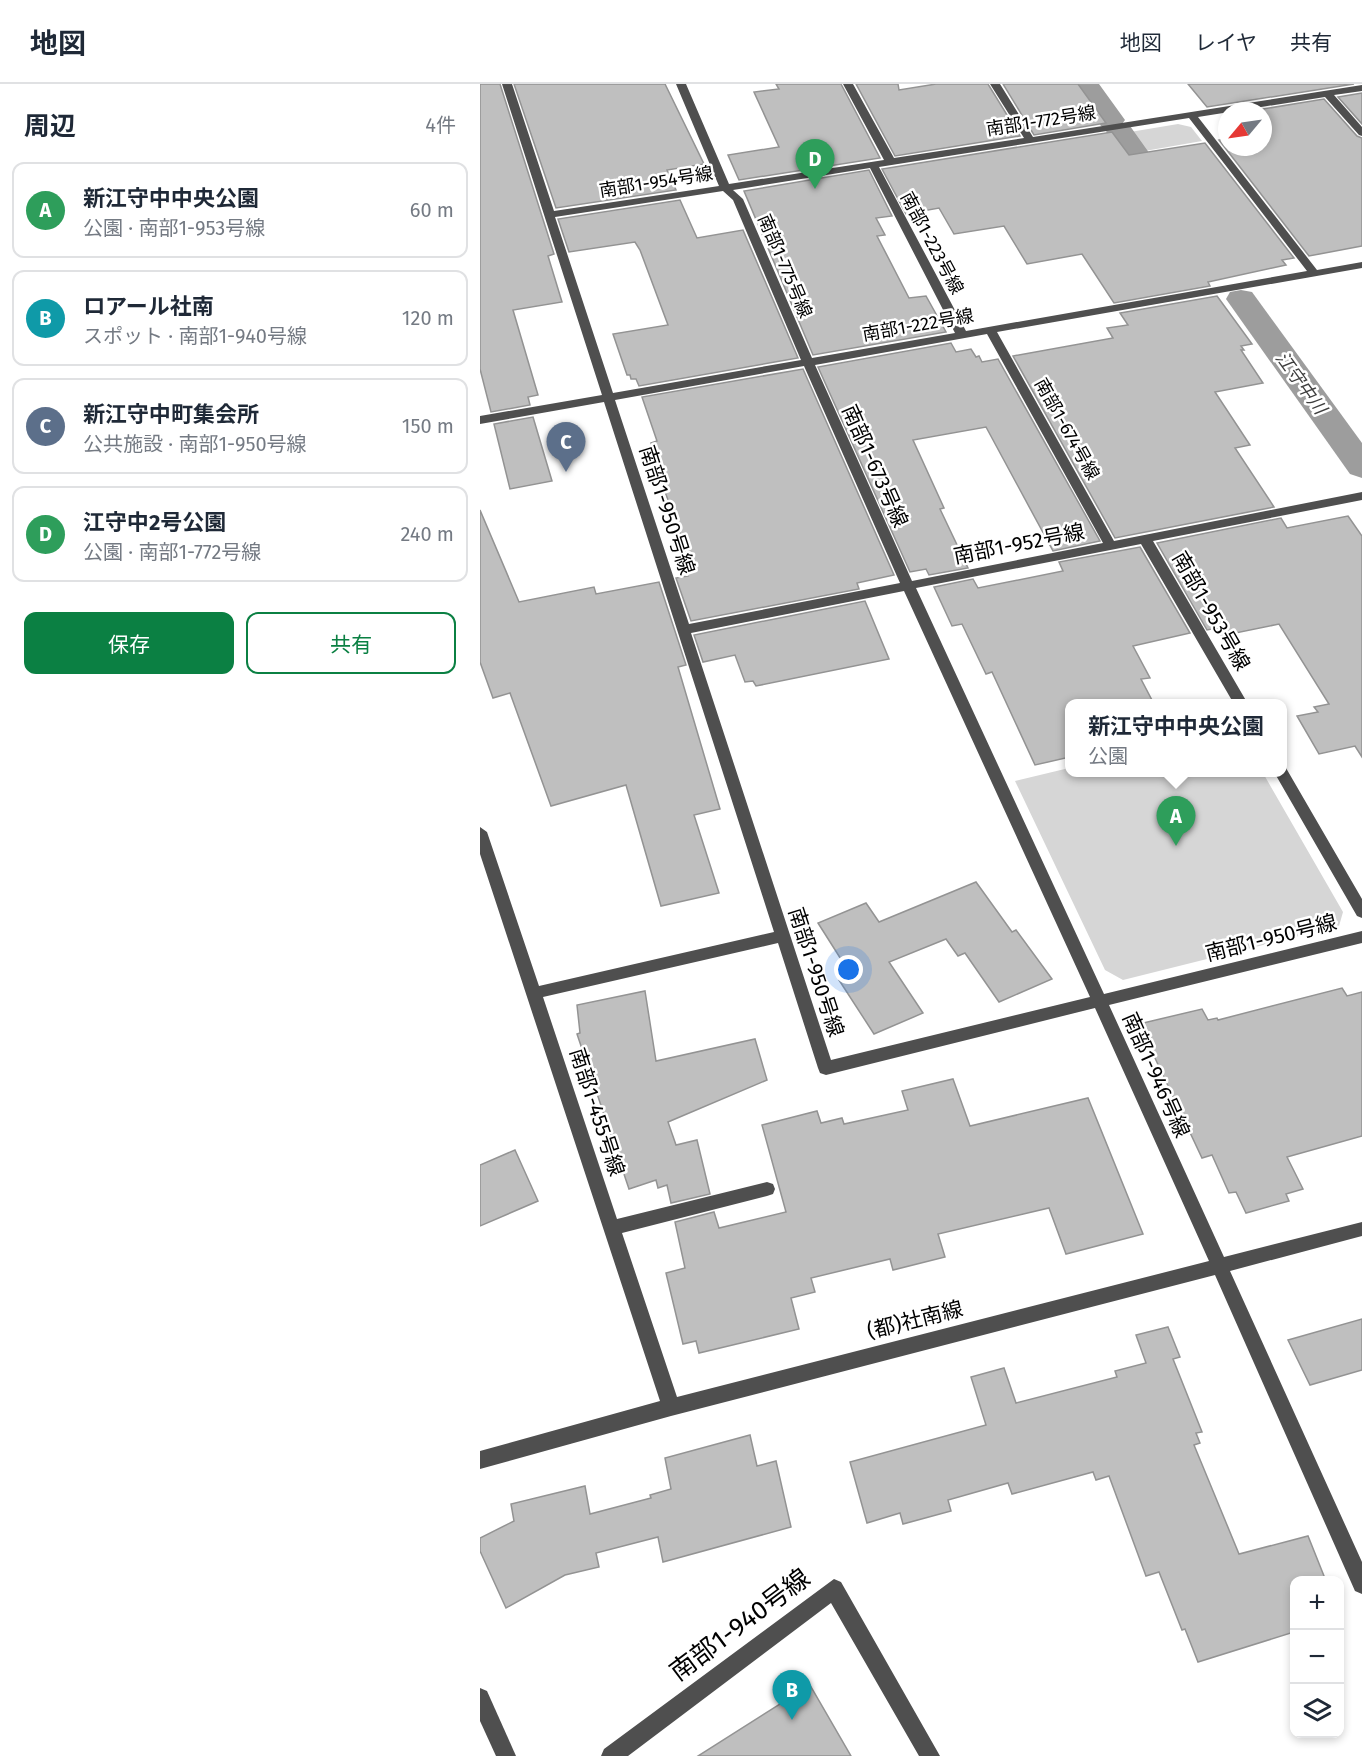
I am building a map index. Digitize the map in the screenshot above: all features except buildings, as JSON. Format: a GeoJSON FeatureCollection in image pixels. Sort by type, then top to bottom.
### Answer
{"type":"FeatureCollection","features":[{"type":"Feature","properties":{"kind":"street"},"geometry":{"type":"LineString","coordinates":[[507,84],[610,397]]}},
{"type":"Feature","properties":{"kind":"street","name":"南部1-954号線"},"geometry":{"type":"LineString","coordinates":[[551,215],[725,188],[681,84]]}},
{"type":"Feature","properties":{"kind":"street"},"geometry":{"type":"LineString","coordinates":[[848,84],[890,161]]}},
{"type":"Feature","properties":{"kind":"street"},"geometry":{"type":"LineString","coordinates":[[995,84],[1030,140]]}},
{"type":"Feature","properties":{"kind":"street","name":"南部1-772号線"},"geometry":{"type":"LineString","coordinates":[[725,188],[1362,88]]}},
{"type":"Feature","properties":{"kind":"street"},"geometry":{"type":"LineString","coordinates":[[1328,94],[1362,133]]}},
{"type":"Feature","properties":{"kind":"street"},"geometry":{"type":"LineString","coordinates":[[1192,115],[1314,273]]}},
{"type":"Feature","properties":{"kind":"street","name":"南部1-223号線"},"geometry":{"type":"LineString","coordinates":[[873,165],[962,335]]}},
{"type":"Feature","properties":{"kind":"street","name":"南部1-775号線"},"geometry":{"type":"LineString","coordinates":[[725,188],[738,199],[807,363]]}},
{"type":"Feature","properties":{"kind":"street","name":"南部1-222号線"},"geometry":{"type":"LineString","coordinates":[[480,420],[1362,265]]}},
{"type":"Feature","properties":{"kind":"street","name":"南部1-674号線"},"geometry":{"type":"LineString","coordinates":[[991,331],[1112,546]]}},
{"type":"Feature","properties":{"kind":"street","name":"南部1-673号線"},"geometry":{"type":"LineString","coordinates":[[807,363],[907,586]]}},
{"type":"Feature","properties":{"kind":"street","name":"南部1-950号線"},"geometry":{"type":"LineString","coordinates":[[610,397],[683,630],[826,1068],[1362,937]]}},
{"type":"Feature","properties":{"kind":"street","name":"南部1-952号線"},"geometry":{"type":"LineString","coordinates":[[683,630],[1362,496]]}},
{"type":"Feature","properties":{"kind":"street","name":"南部1-953号線"},"geometry":{"type":"LineString","coordinates":[[1145,539],[1238,699]]}},
{"type":"Feature","properties":{"kind":"street","name":"南部1-946号線"},"geometry":{"type":"LineString","coordinates":[[907,586],[1100,1002],[1362,1584]]}},
{"type":"Feature","properties":{"kind":"street"},"geometry":{"type":"LineString","coordinates":[[1284,777],[1362,912]]}},
{"type":"Feature","properties":{"kind":"street","name":"南部1-455号線"},"geometry":{"type":"LineString","coordinates":[[480,832],[671,1407]]}},
{"type":"Feature","properties":{"kind":"street"},"geometry":{"type":"LineString","coordinates":[[534,993],[782,936]]}},
{"type":"Feature","properties":{"kind":"street"},"geometry":{"type":"LineString","coordinates":[[611,1227],[767,1189]]}},
{"type":"Feature","properties":{"kind":"street","name":"(都)社南線"},"geometry":{"type":"LineString","coordinates":[[480,1460],[671,1407],[1362,1229]]}},
{"type":"Feature","properties":{"kind":"street","name":"南部1-940号線"},"geometry":{"type":"LineString","coordinates":[[611,1756],[834,1589],[930,1756]]}},
{"type":"Feature","properties":{"kind":"street"},"geometry":{"type":"LineString","coordinates":[[480,1698],[506,1756]]}},
{"type":"Feature","properties":{"kind":"shaded area"},"geometry":{"type":"Polygon","coordinates":[[[1178,124],[1191,127],[1202,141],[1139,152],[1124,133],[1178,124]]]}},
{"type":"Feature","properties":{"kind":"shaded area"},"geometry":{"type":"Polygon","coordinates":[[[1065,769],[1065,777],[1265,777],[1343,912],[1339,926],[1123,980],[1105,970],[1015,781],[1065,769]]]}},
{"type":"Feature","properties":{"kind":"waterway","name":"江守中川"},"geometry":{"type":"LineString","coordinates":[[1085,84],[1111,120]]}},
{"type":"Feature","properties":{"kind":"waterway","name":"江守中川"},"geometry":{"type":"LineString","coordinates":[[1120,132],[1168,199]]}},
{"type":"Feature","properties":{"kind":"waterway","name":"江守中川"},"geometry":{"type":"LineString","coordinates":[[1241,299],[1362,467]]}},
{"type":"Feature","properties":{"kind":"place","name":"江守中2号公園"},"geometry":{"type":"Point","coordinates":[815,189]}},
{"type":"Feature","properties":{"kind":"place","name":"新江守中町集会所"},"geometry":{"type":"Point","coordinates":[566,472]}},
{"type":"Feature","properties":{"kind":"place","name":"新江守中中央公園"},"geometry":{"type":"Point","coordinates":[1176,846]}},
{"type":"Feature","properties":{"kind":"place","name":"ロアール社南"},"geometry":{"type":"Point","coordinates":[792,1720]}}]}
